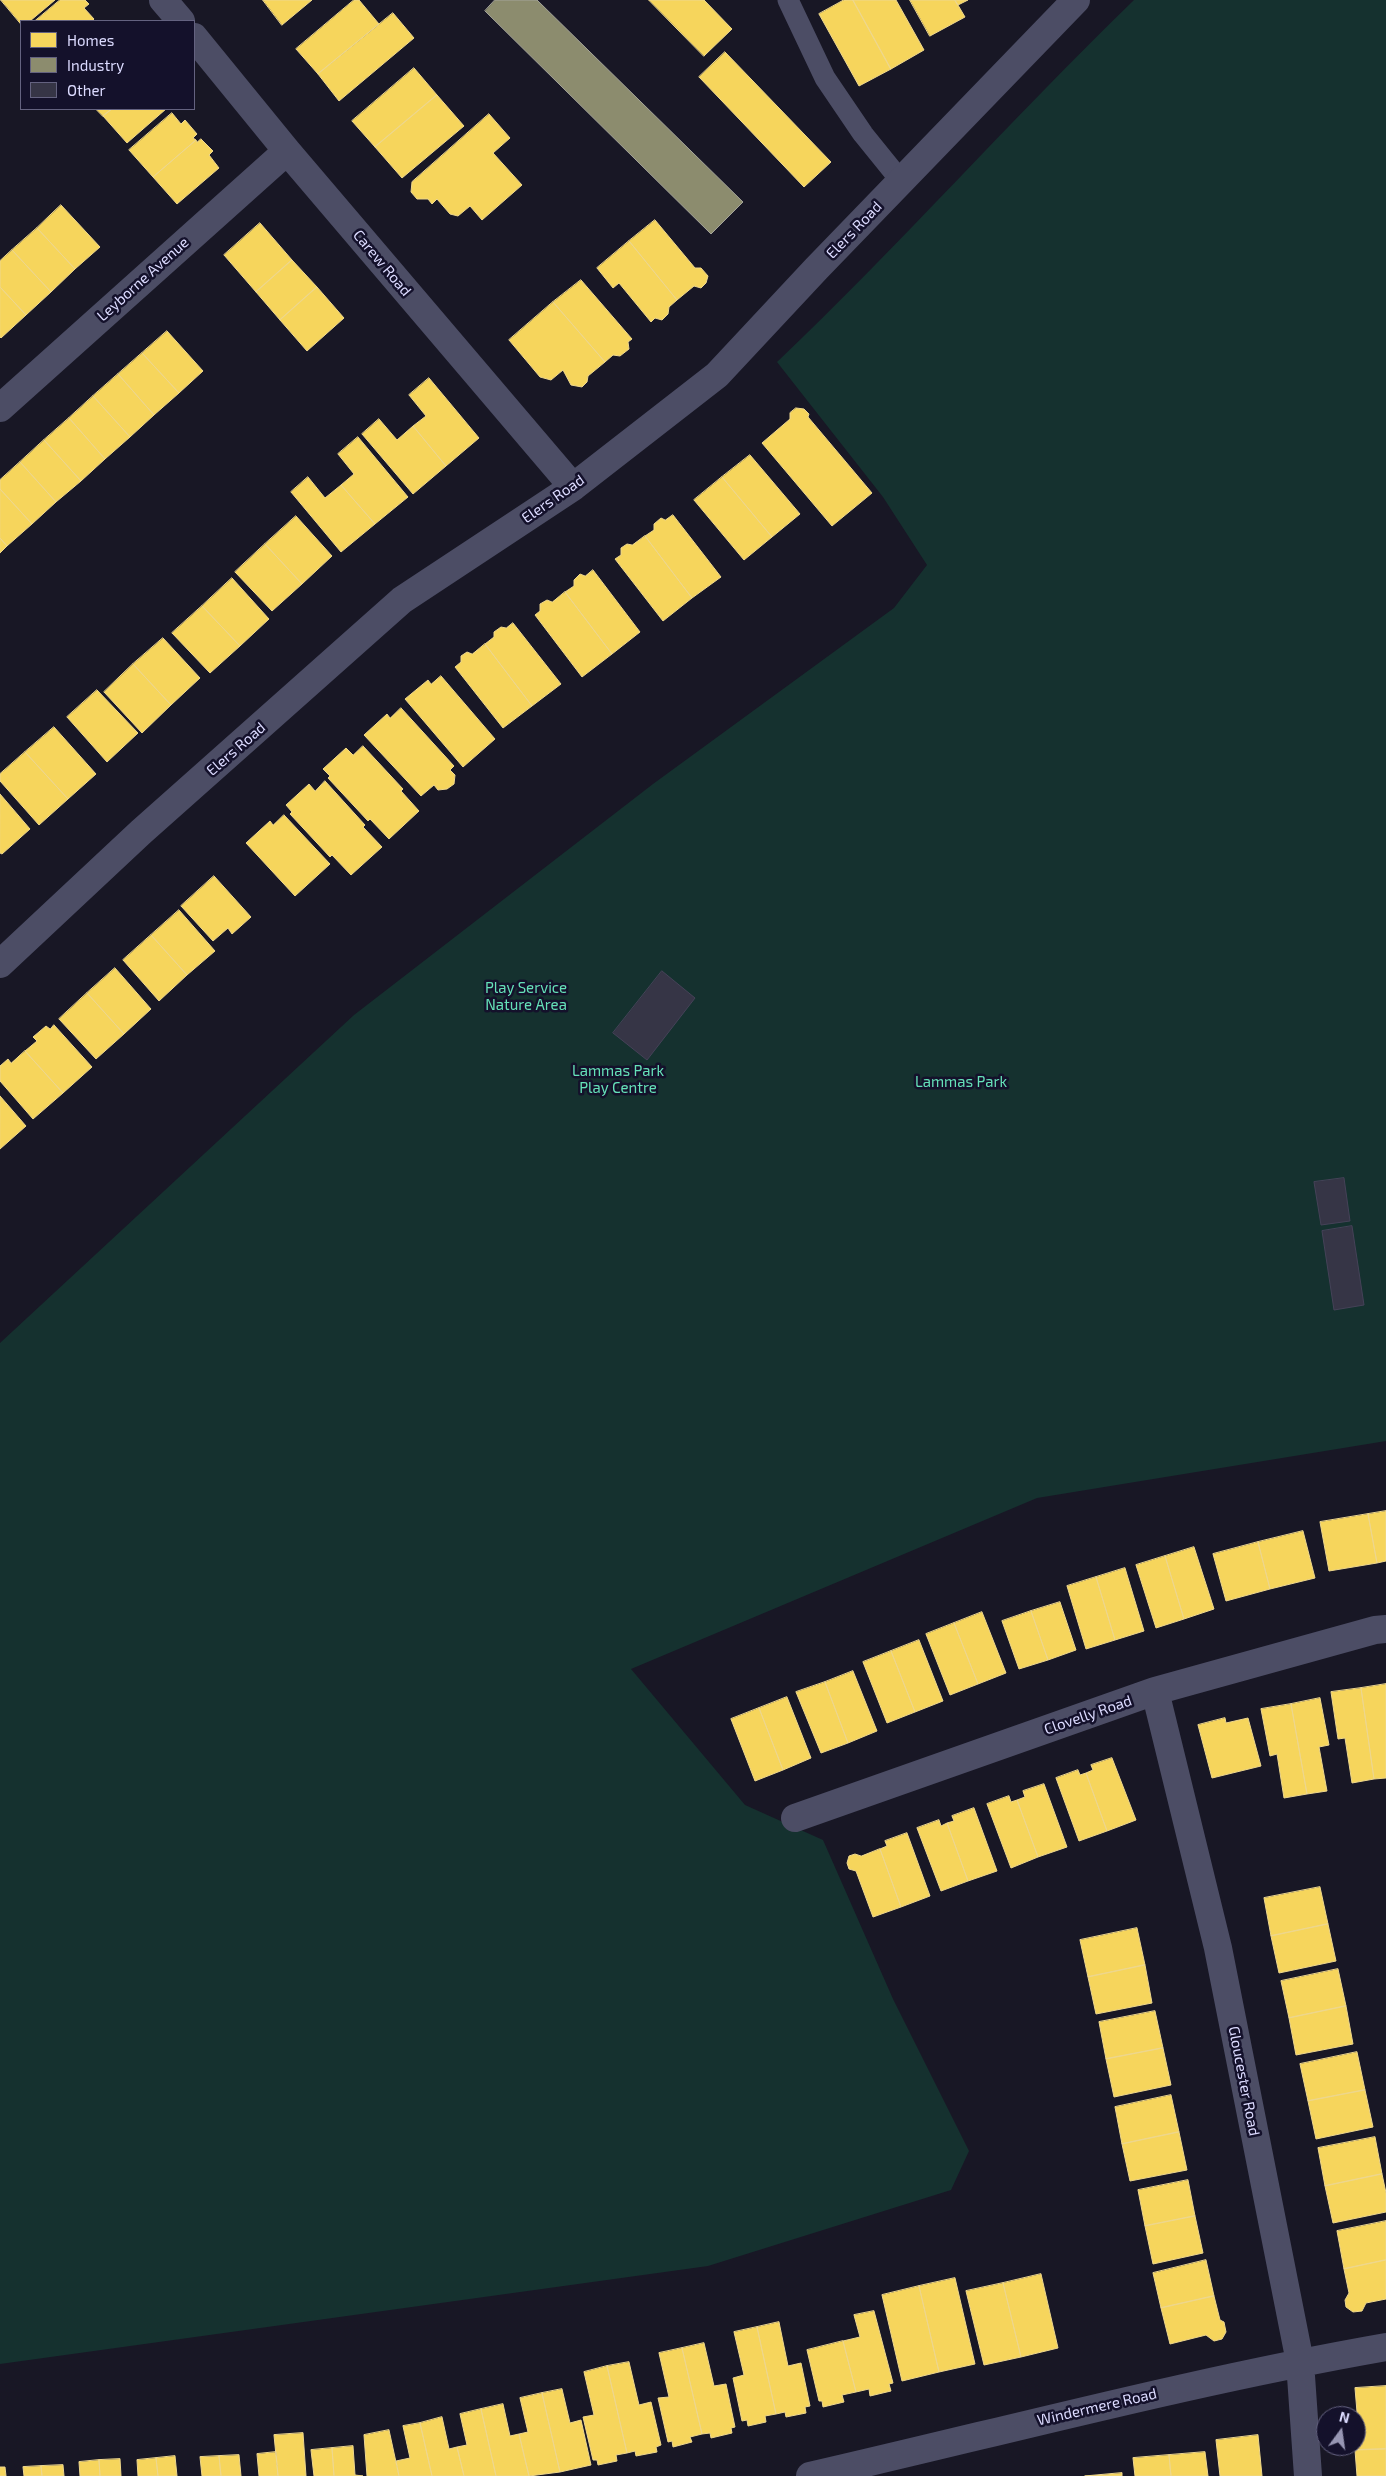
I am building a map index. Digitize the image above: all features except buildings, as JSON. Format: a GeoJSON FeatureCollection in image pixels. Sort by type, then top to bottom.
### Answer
{"type":"FeatureCollection","features":[{"type":"Feature","properties":{"kind":"street"},"geometry":{"type":"LineString","coordinates":[[163,0],[180,20]]}},
{"type":"Feature","properties":{"kind":"street","name":"Elers Road"},"geometry":{"type":"LineString","coordinates":[[0,964],[148,826],[402,600],[573,487],[717,375],[902,181],[1066,3]]}},
{"type":"Feature","properties":{"kind":"street","name":"Carew Road"},"geometry":{"type":"LineString","coordinates":[[195,38],[287,151],[573,487]]}},
{"type":"Feature","properties":{"kind":"street","name":"Leyborne Avenue"},"geometry":{"type":"LineString","coordinates":[[0,408],[287,151]]}},
{"type":"Feature","properties":{"kind":"street","name":"Clovelly Road"},"geometry":{"type":"LineString","coordinates":[[796,1818],[1155,1691],[1375,1630],[1386,1629]]}},
{"type":"Feature","properties":{"kind":"street","name":"Gloucester Road"},"geometry":{"type":"LineString","coordinates":[[1155,1691],[1218,1948],[1300,2362],[1308,2476]]}},
{"type":"Feature","properties":{"kind":"street","name":"Windermere Road"},"geometry":{"type":"LineString","coordinates":[[810,2476],[857,2471],[1054,2417],[1300,2362],[1386,2347]]}},
{"type":"Feature","properties":{"kind":"lane"},"geometry":{"type":"LineString","coordinates":[[788,0],[825,78],[863,134],[902,181]]}},
{"type":"Feature","properties":{"kind":"green space","name":"Lammas Park"},"geometry":{"type":"Polygon","coordinates":[[[1134,0],[1386,0],[1386,1441],[1037,1498],[631,1669],[745,1805],[823,1840],[893,1999],[969,2151],[951,2190],[708,2266],[0,2364],[0,1343],[354,1015],[653,784],[894,608],[927,565],[883,497],[777,362],[868,273],[1044,90],[1134,0]]]}},
{"type":"Feature","properties":{"kind":"park label","name":"Play Service Nature Area"},"geometry":{"type":"Point","coordinates":[526,996]}},
{"type":"Feature","properties":{"kind":"park label","name":"Lammas Park Play Centre"},"geometry":{"type":"Point","coordinates":[618,1080]}}]}
